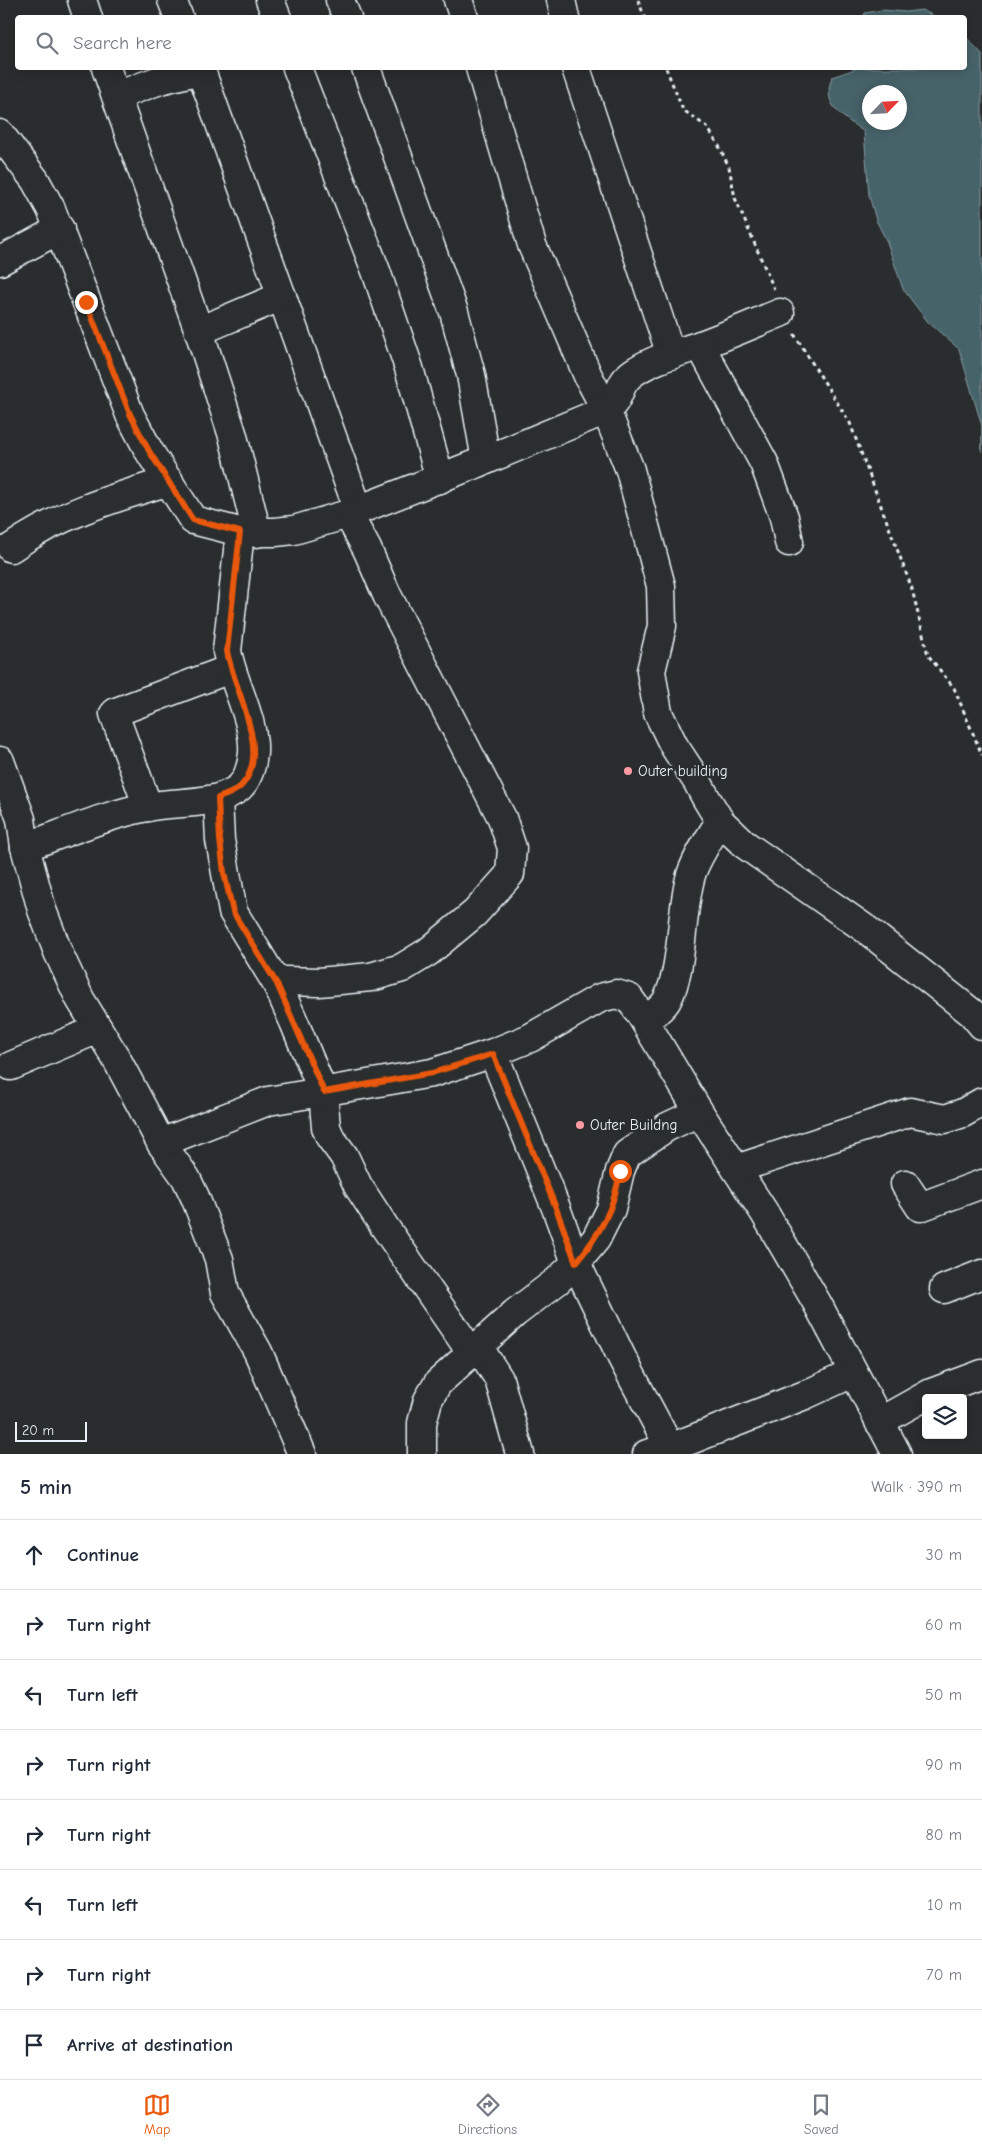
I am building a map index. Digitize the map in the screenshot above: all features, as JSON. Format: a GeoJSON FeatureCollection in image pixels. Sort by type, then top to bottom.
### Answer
{"type":"FeatureCollection","features":[{"type":"Feature","properties":{"kind":"street"},"geometry":{"type":"LineString","coordinates":[[82,0],[87,15]]}},
{"type":"Feature","properties":{"kind":"street"},"geometry":{"type":"LineString","coordinates":[[172,0],[178,15]]}},
{"type":"Feature","properties":{"kind":"street"},"geometry":{"type":"LineString","coordinates":[[270,0],[276,15]]}},
{"type":"Feature","properties":{"kind":"street"},"geometry":{"type":"LineString","coordinates":[[340,0],[346,15]]}},
{"type":"Feature","properties":{"kind":"street"},"geometry":{"type":"LineString","coordinates":[[458,0],[463,15]]}},
{"type":"Feature","properties":{"kind":"street"},"geometry":{"type":"LineString","coordinates":[[561,0],[564,15]]}},
{"type":"Feature","properties":{"kind":"street"},"geometry":{"type":"LineString","coordinates":[[25,847],[123,813],[148,807],[218,798],[243,785],[250,770],[253,754],[253,738],[249,722],[230,669],[227,651],[248,532],[233,436],[199,331],[107,70]]}},
{"type":"Feature","properties":{"kind":"street"},"geometry":{"type":"LineString","coordinates":[[116,96],[160,80],[196,70]]}},
{"type":"Feature","properties":{"kind":"street"},"geometry":{"type":"LineString","coordinates":[[200,70],[282,296],[367,549],[387,595],[502,818],[512,848],[510,874],[475,913],[428,952],[402,968],[372,977],[319,982],[285,981],[277,984]]}},
{"type":"Feature","properties":{"kind":"street"},"geometry":{"type":"LineString","coordinates":[[298,70],[376,271],[409,368],[440,478]]}},
{"type":"Feature","properties":{"kind":"street"},"geometry":{"type":"LineString","coordinates":[[367,70],[454,312],[470,376],[486,460]]}},
{"type":"Feature","properties":{"kind":"street"},"geometry":{"type":"LineString","coordinates":[[481,70],[532,245],[588,376],[606,410],[630,470],[661,586],[662,626],[651,671],[658,713],[674,746],[698,781],[720,821],[744,844],[816,892],[884,943],[972,1013],[982,1024]]}},
{"type":"Feature","properties":{"kind":"street"},"geometry":{"type":"LineString","coordinates":[[577,70],[671,355]]}},
{"type":"Feature","properties":{"kind":"street"},"geometry":{"type":"LineString","coordinates":[[0,134],[35,180],[60,229],[130,414],[149,451],[193,520],[248,532],[294,530],[353,512],[486,460],[606,410],[615,402],[620,386],[630,375],[671,355],[700,346],[780,313]]}},
{"type":"Feature","properties":{"kind":"street"},"geometry":{"type":"LineString","coordinates":[[0,261],[60,229]]}},
{"type":"Feature","properties":{"kind":"street"},"geometry":{"type":"LineString","coordinates":[[199,331],[282,296]]}},
{"type":"Feature","properties":{"kind":"street"},"geometry":{"type":"LineString","coordinates":[[700,346],[764,463],[784,517],[789,542]]}},
{"type":"Feature","properties":{"kind":"street"},"geometry":{"type":"LineString","coordinates":[[12,548],[34,532],[91,506],[169,481]]}},
{"type":"Feature","properties":{"kind":"street"},"geometry":{"type":"LineString","coordinates":[[148,807],[114,714],[230,669]]}},
{"type":"Feature","properties":{"kind":"street"},"geometry":{"type":"LineString","coordinates":[[0,761],[21,819],[25,847],[42,910],[58,952],[80,999],[161,1143],[186,1178],[219,1259],[226,1293],[258,1352],[302,1454]]}},
{"type":"Feature","properties":{"kind":"street"},"geometry":{"type":"LineString","coordinates":[[218,798],[224,873],[233,912],[277,984],[324,1092],[326,1127],[330,1138],[344,1156],[358,1186],[379,1218],[474,1349],[499,1379],[520,1454]]}},
{"type":"Feature","properties":{"kind":"street"},"geometry":{"type":"LineString","coordinates":[[645,1021],[667,1001],[676,977],[684,908],[692,874],[702,851],[720,821]]}},
{"type":"Feature","properties":{"kind":"street"},"geometry":{"type":"LineString","coordinates":[[161,1143],[268,1101],[432,1073],[493,1054],[530,1038],[600,998],[616,994],[629,998],[774,1229],[897,1454]]}},
{"type":"Feature","properties":{"kind":"street"},"geometry":{"type":"LineString","coordinates":[[11,1066],[98,1029]]}},
{"type":"Feature","properties":{"kind":"street"},"geometry":{"type":"LineString","coordinates":[[493,1054],[556,1208],[576,1263],[622,1358],[658,1451],[805,1395],[853,1373]]}},
{"type":"Feature","properties":{"kind":"street"},"geometry":{"type":"LineString","coordinates":[[736,1169],[910,1112],[945,1119],[963,1113],[982,1102]]}},
{"type":"Feature","properties":{"kind":"street"},"geometry":{"type":"LineString","coordinates":[[422,1454],[422,1423],[428,1400],[438,1383],[474,1349],[576,1263],[596,1239],[613,1200],[620,1171],[628,1154],[667,1127],[699,1112]]}},
{"type":"Feature","properties":{"kind":"street"},"geometry":{"type":"LineString","coordinates":[[905,1184],[920,1207],[982,1184]]}},
{"type":"Feature","properties":{"kind":"street"},"geometry":{"type":"LineString","coordinates":[[944,1289],[982,1274]]}},
{"type":"Feature","properties":{"kind":"street"},"geometry":{"type":"LineString","coordinates":[[879,1422],[931,1393],[982,1374]]}},
{"type":"Feature","properties":{"kind":"path"},"geometry":{"type":"LineString","coordinates":[[638,0],[645,15]]}},
{"type":"Feature","properties":{"kind":"path"},"geometry":{"type":"LineString","coordinates":[[667,70],[683,110],[707,127],[729,167],[735,198],[780,302],[782,309],[780,313],[850,423],[912,589],[928,656],[954,688],[982,755]]}},
{"type":"Feature","properties":{"kind":"water"},"geometry":{"type":"Polygon","coordinates":[[[882,10],[906,12],[922,10],[932,15],[864,15],[865,13],[882,10]]]}},
{"type":"Feature","properties":{"kind":"water"},"geometry":{"type":"Polygon","coordinates":[[[967,38],[982,54],[982,426],[959,349],[928,322],[903,289],[887,242],[876,220],[869,195],[864,132],[836,110],[829,96],[832,77],[852,70],[967,70],[967,38]]]}},
{"type":"Feature","properties":{"kind":"place","name":"Outer building"},"geometry":{"type":"Point","coordinates":[628,771]}},
{"type":"Feature","properties":{"kind":"place","name":"Outer Buildng"},"geometry":{"type":"Point","coordinates":[580,1125]}},
{"type":"Feature","properties":{"kind":"route"},"geometry":{"type":"LineString","coordinates":[[86,302],[130,414],[149,451],[193,520],[240,532],[227,651],[230,669],[249,722],[253,738],[253,754],[250,770],[243,785],[237,790],[218,798],[224,873],[233,912],[277,984],[324,1092],[432,1073],[493,1054],[556,1208],[576,1263],[596,1239],[611,1209],[620,1171]]}}]}
